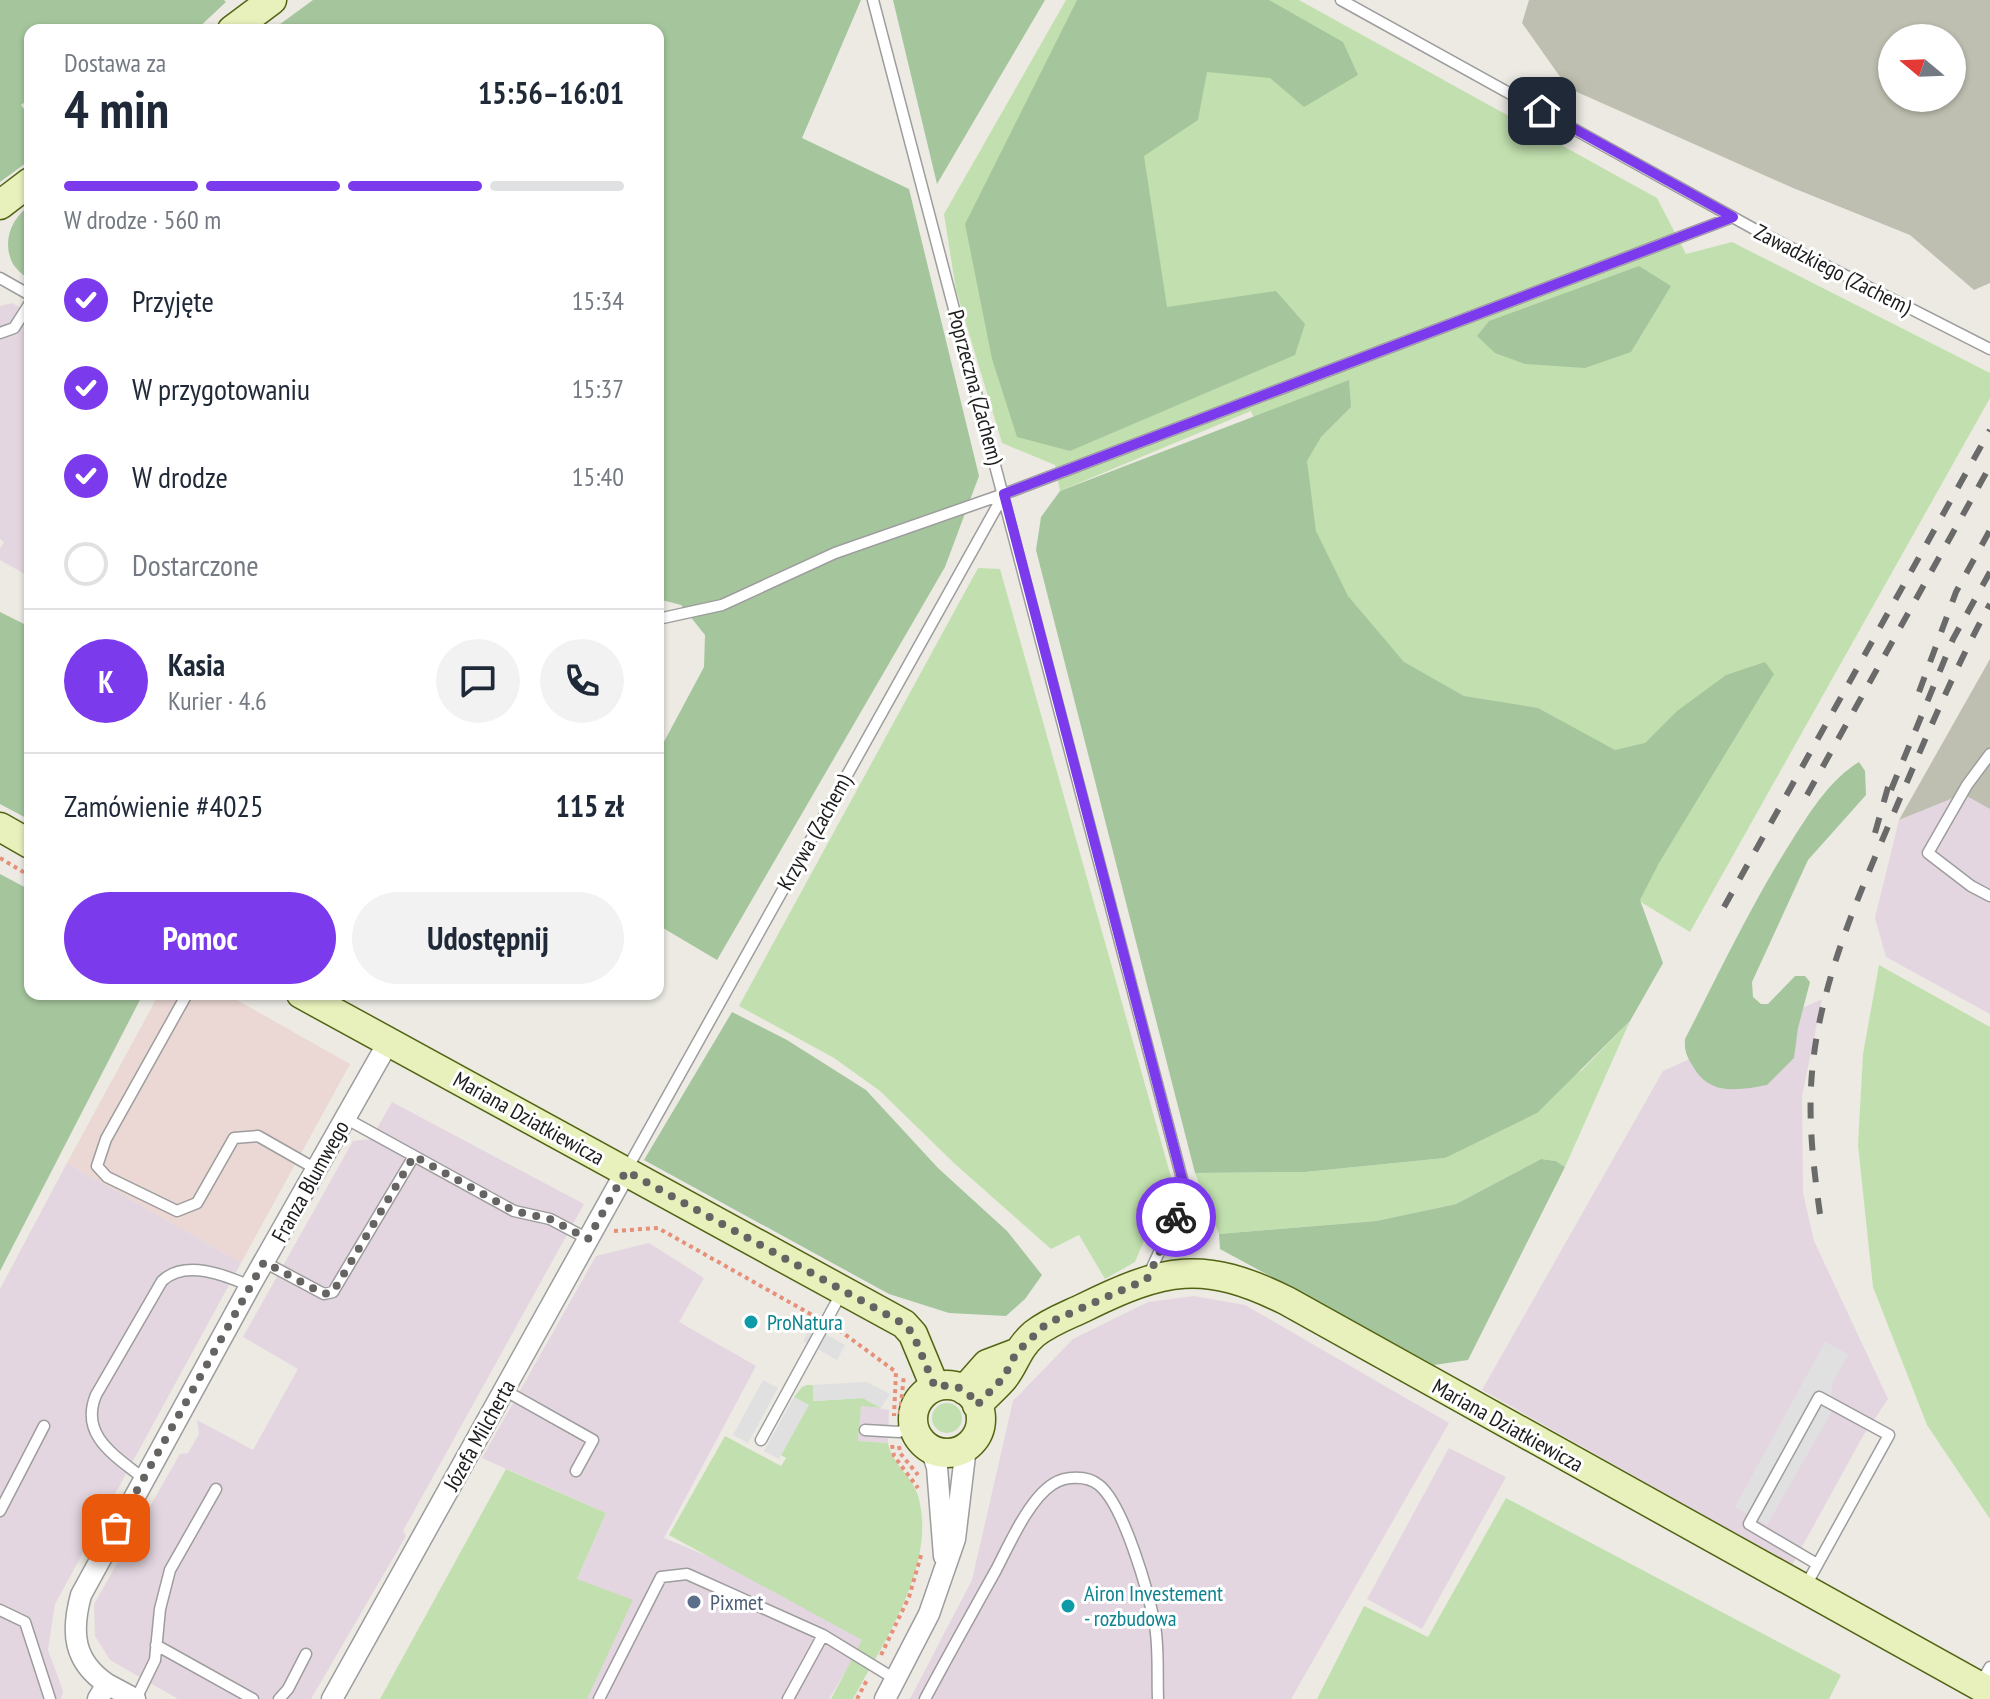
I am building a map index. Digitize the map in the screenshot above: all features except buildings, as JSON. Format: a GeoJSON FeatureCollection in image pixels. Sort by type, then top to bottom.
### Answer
{"type":"FeatureCollection","features":[{"type":"Feature","properties":{"kind":"street"},"geometry":{"type":"LineString","coordinates":[[240,24],[271,0]]}},
{"type":"Feature","properties":{"kind":"street"},"geometry":{"type":"LineString","coordinates":[[0,205],[24,187]]}},
{"type":"Feature","properties":{"kind":"street"},"geometry":{"type":"LineString","coordinates":[[0,827],[24,841]]}},
{"type":"Feature","properties":{"kind":"street","name":"Mariana Dziatkiewicza"},"geometry":{"type":"LineString","coordinates":[[312,1000],[904,1324],[913,1334],[935,1387]]}},
{"type":"Feature","properties":{"kind":"street","name":"Franza Blumwego"},"geometry":{"type":"LineString","coordinates":[[135,1699],[102,1691],[79,1651],[76,1612],[89,1577],[389,1041]]}},
{"type":"Feature","properties":{"kind":"street","name":"Józefa Milcherta"},"geometry":{"type":"LineString","coordinates":[[332,1699],[626,1171]]}},
{"type":"Feature","properties":{"kind":"street","name":"Mariana Dziatkiewicza"},"geometry":{"type":"LineString","coordinates":[[970,1397],[987,1364],[1016,1353],[1046,1324],[1147,1279],[1186,1274],[1226,1276],[1253,1284],[1810,1576],[1986,1681]]}},
{"type":"Feature","properties":{"kind":"street"},"geometry":{"type":"LineString","coordinates":[[936,1564],[955,1539],[966,1447],[979,1429],[980,1414],[970,1397],[950,1385],[935,1387],[918,1401],[902,1429],[917,1436],[931,1449],[945,1453],[966,1447]]}},
{"type":"Feature","properties":{"kind":"street"},"geometry":{"type":"LineString","coordinates":[[885,1699],[884,1672],[929,1614],[936,1564],[940,1494],[931,1449]]}},
{"type":"Feature","properties":{"kind":"lane","name":"Poprzeczna (Zachem)"},"geometry":{"type":"LineString","coordinates":[[873,0],[1186,1194],[1147,1279]]}},
{"type":"Feature","properties":{"kind":"lane","name":"Zawadzkiego (Zachem)"},"geometry":{"type":"LineString","coordinates":[[1341,0],[1733,217],[1990,349]]}},
{"type":"Feature","properties":{"kind":"lane"},"geometry":{"type":"LineString","coordinates":[[664,618],[722,605],[835,553],[1004,494],[1733,217]]}},
{"type":"Feature","properties":{"kind":"lane"},"geometry":{"type":"LineString","coordinates":[[0,278],[24,292]]}},
{"type":"Feature","properties":{"kind":"lane"},"geometry":{"type":"LineString","coordinates":[[0,333],[14,328],[24,312]]}},
{"type":"Feature","properties":{"kind":"lane","name":"Krzywa (Zachem)"},"geometry":{"type":"LineString","coordinates":[[626,1171],[1004,494]]}},
{"type":"Feature","properties":{"kind":"lane"},"geometry":{"type":"LineString","coordinates":[[1990,754],[1967,785],[1928,853],[1971,886],[1990,896]]}},
{"type":"Feature","properties":{"kind":"lane"},"geometry":{"type":"LineString","coordinates":[[184,1000],[106,1139],[97,1166],[107,1177],[177,1211],[197,1203],[234,1138],[258,1136],[316,1169]]}},
{"type":"Feature","properties":{"kind":"lane"},"geometry":{"type":"LineString","coordinates":[[345,1118],[514,1211],[593,1230]]}},
{"type":"Feature","properties":{"kind":"lane"},"geometry":{"type":"LineString","coordinates":[[264,1262],[324,1294],[333,1292],[414,1156]]}},
{"type":"Feature","properties":{"kind":"lane"},"geometry":{"type":"LineString","coordinates":[[144,1479],[110,1451],[92,1428],[90,1410],[96,1395],[169,1274],[188,1271],[221,1273],[250,1286]]}},
{"type":"Feature","properties":{"kind":"lane"},"geometry":{"type":"LineString","coordinates":[[761,1440],[843,1290]]}},
{"type":"Feature","properties":{"kind":"lane"},"geometry":{"type":"LineString","coordinates":[[504,1390],[593,1440],[576,1471]]}},
{"type":"Feature","properties":{"kind":"lane"},"geometry":{"type":"LineString","coordinates":[[1819,1397],[1889,1435],[1810,1576],[1749,1524],[1819,1397]]}},
{"type":"Feature","properties":{"kind":"lane"},"geometry":{"type":"LineString","coordinates":[[0,1511],[44,1426]]}},
{"type":"Feature","properties":{"kind":"lane"},"geometry":{"type":"LineString","coordinates":[[865,1430],[902,1429]]}},
{"type":"Feature","properties":{"kind":"lane"},"geometry":{"type":"LineString","coordinates":[[925,1699],[1040,1495],[1054,1483],[1069,1478],[1098,1483],[1109,1497],[1140,1563],[1155,1627],[1158,1699]]}},
{"type":"Feature","properties":{"kind":"lane"},"geometry":{"type":"LineString","coordinates":[[135,1699],[155,1660],[160,1609],[170,1570],[216,1489]]}},
{"type":"Feature","properties":{"kind":"lane"},"geometry":{"type":"LineString","coordinates":[[599,1699],[661,1577],[687,1574],[823,1635],[884,1672]]}},
{"type":"Feature","properties":{"kind":"lane"},"geometry":{"type":"LineString","coordinates":[[0,1610],[25,1622],[50,1699]]}},
{"type":"Feature","properties":{"kind":"lane"},"geometry":{"type":"LineString","coordinates":[[788,1699],[823,1635]]}},
{"type":"Feature","properties":{"kind":"lane"},"geometry":{"type":"LineString","coordinates":[[156,1645],[253,1699]]}},
{"type":"Feature","properties":{"kind":"lane"},"geometry":{"type":"LineString","coordinates":[[279,1699],[306,1654]]}},
{"type":"Feature","properties":{"kind":"path"},"geometry":{"type":"LineString","coordinates":[[0,858],[24,872]]}},
{"type":"Feature","properties":{"kind":"path"},"geometry":{"type":"LineString","coordinates":[[593,1230],[615,1232],[658,1228],[851,1337],[896,1372],[902,1429],[894,1456],[920,1493]]}},
{"type":"Feature","properties":{"kind":"path"},"geometry":{"type":"LineString","coordinates":[[904,1372],[900,1453],[927,1491]]}},
{"type":"Feature","properties":{"kind":"path"},"geometry":{"type":"LineString","coordinates":[[884,1672],[923,1547]]}},
{"type":"Feature","properties":{"kind":"path"},"geometry":{"type":"LineString","coordinates":[[929,1550],[936,1564]]}},
{"type":"Feature","properties":{"kind":"path"},"geometry":{"type":"LineString","coordinates":[[911,1610],[919,1590]]}},
{"type":"Feature","properties":{"kind":"path"},"geometry":{"type":"LineString","coordinates":[[857,1699],[884,1672],[893,1646]]}},
{"type":"Feature","properties":{"kind":"shaded area"},"geometry":{"type":"Polygon","coordinates":[[[1529,0],[1990,0],[1990,283],[1974,290],[1910,235],[1793,188],[1568,88],[1522,23],[1529,0]]]}},
{"type":"Feature","properties":{"kind":"shaded area"},"geometry":{"type":"Polygon","coordinates":[[[12,303],[24,310],[24,574],[0,560],[4,542],[0,539],[0,306],[12,303]]]}},
{"type":"Feature","properties":{"kind":"shaded area"},"geometry":{"type":"Polygon","coordinates":[[[1990,659],[1990,809],[1963,794],[1899,820],[1990,659]]]}},
{"type":"Feature","properties":{"kind":"shaded area"},"geometry":{"type":"Polygon","coordinates":[[[1963,794],[1990,809],[1990,1014],[1886,957],[1875,918],[1899,820],[1963,794]]]}},
{"type":"Feature","properties":{"kind":"shaded area"},"geometry":{"type":"Polygon","coordinates":[[[1822,999],[1802,1096],[1803,1193],[1814,1241],[1888,1399],[1863,1436],[1792,1565],[1482,1390],[1663,1071],[1822,999]]]}},
{"type":"Feature","properties":{"kind":"shaded area"},"geometry":{"type":"Polygon","coordinates":[[[156,1000],[237,1000],[350,1064],[241,1263],[67,1163],[156,1000]]]}},
{"type":"Feature","properties":{"kind":"shaded area"},"geometry":{"type":"Polygon","coordinates":[[[392,1102],[584,1204],[403,1531],[406,1536],[311,1699],[178,1699],[110,1660],[95,1636],[94,1604],[180,1454],[188,1453],[199,1434],[197,1420],[253,1450],[298,1369],[243,1337],[353,1141],[371,1139],[392,1102]]]}},
{"type":"Feature","properties":{"kind":"shaded area"},"geometry":{"type":"Polygon","coordinates":[[[67,1163],[241,1263],[55,1604],[48,1650],[63,1691],[61,1699],[0,1699],[0,1289],[67,1163]]]}},
{"type":"Feature","properties":{"kind":"shaded area"},"geometry":{"type":"Polygon","coordinates":[[[649,1243],[704,1278],[679,1322],[756,1366],[664,1538],[873,1625],[829,1699],[538,1699],[577,1579],[606,1513],[482,1458],[596,1256],[649,1243]]]}},
{"type":"Feature","properties":{"kind":"shaded area"},"geometry":{"type":"Polygon","coordinates":[[[1194,1296],[1245,1305],[1449,1423],[1291,1699],[910,1699],[972,1580],[1013,1401],[1073,1339],[1148,1302],[1194,1296]]]}},
{"type":"Feature","properties":{"kind":"shaded area"},"geometry":{"type":"Polygon","coordinates":[[[811,1326],[845,1345],[837,1360],[803,1341],[811,1326]]]}},
{"type":"Feature","properties":{"kind":"shaded area"},"geometry":{"type":"Polygon","coordinates":[[[1825,1342],[1848,1354],[1832,1384],[1831,1413],[1767,1525],[1735,1507],[1825,1342]]]}},
{"type":"Feature","properties":{"kind":"shaded area"},"geometry":{"type":"Polygon","coordinates":[[[763,1380],[778,1388],[748,1443],[733,1435],[763,1380]]]}},
{"type":"Feature","properties":{"kind":"shaded area"},"geometry":{"type":"Polygon","coordinates":[[[867,1382],[890,1394],[881,1408],[863,1398],[813,1401],[813,1385],[867,1382]]]}},
{"type":"Feature","properties":{"kind":"shaded area"},"geometry":{"type":"Polygon","coordinates":[[[794,1397],[809,1405],[779,1459],[764,1451],[794,1397]]]}},
{"type":"Feature","properties":{"kind":"shaded area"},"geometry":{"type":"Polygon","coordinates":[[[860,1405],[889,1410],[888,1443],[858,1441],[860,1405]]]}},
{"type":"Feature","properties":{"kind":"shaded area"},"geometry":{"type":"Polygon","coordinates":[[[1449,1448],[1506,1477],[1422,1629],[1367,1599],[1449,1448]]]}},
{"type":"Feature","properties":{"kind":"green space"},"geometry":{"type":"Polygon","coordinates":[[[0,0],[226,2],[202,24],[24,24],[24,103],[21,105],[24,109],[24,164],[0,182],[0,0]]]}},
{"type":"Feature","properties":{"kind":"green space"},"geometry":{"type":"Polygon","coordinates":[[[313,0],[861,0],[802,138],[909,189],[979,476],[945,567],[717,960],[664,929],[664,742],[704,667],[705,635],[681,605],[664,601],[664,24],[280,24],[313,0]]]}},
{"type":"Feature","properties":{"kind":"green space"},"geometry":{"type":"Polygon","coordinates":[[[893,0],[1045,0],[937,184],[893,0]]]}},
{"type":"Feature","properties":{"kind":"green space"},"geometry":{"type":"Polygon","coordinates":[[[1066,0],[1299,0],[1657,198],[1686,254],[1732,242],[1990,373],[1990,398],[1690,932],[1390,749],[1251,411],[1060,491],[1055,465],[1002,443],[956,290],[944,214],[1066,0]]]}},
{"type":"Feature","properties":{"kind":"green space"},"geometry":{"type":"Polygon","coordinates":[[[1077,0],[1269,0],[1343,42],[1358,75],[1304,107],[1270,78],[1207,72],[1198,120],[1144,156],[1167,307],[1276,291],[1305,324],[1295,355],[1070,451],[1017,437],[992,359],[965,224],[1077,0]]]}},
{"type":"Feature","properties":{"kind":"green space"},"geometry":{"type":"Polygon","coordinates":[[[24,210],[24,276],[13,265],[8,246],[10,230],[24,210]]]}},
{"type":"Feature","properties":{"kind":"green space"},"geometry":{"type":"Polygon","coordinates":[[[1639,266],[1671,286],[1631,352],[1585,368],[1525,364],[1495,353],[1477,336],[1489,321],[1639,266]]]}},
{"type":"Feature","properties":{"kind":"green space"},"geometry":{"type":"Polygon","coordinates":[[[1349,380],[1351,407],[1321,437],[1307,461],[1316,531],[1348,596],[1404,662],[1464,696],[1538,708],[1615,750],[1645,743],[1677,711],[1726,675],[1765,662],[1774,674],[1659,863],[1640,900],[1663,963],[1630,1021],[1537,1113],[1445,1158],[1305,1172],[1195,1173],[1036,550],[1041,517],[1060,491],[1349,380]]]}},
{"type":"Feature","properties":{"kind":"green space"},"geometry":{"type":"Polygon","coordinates":[[[978,568],[1000,569],[1171,1177],[1135,1262],[1105,1279],[1079,1235],[1051,1249],[955,1164],[880,1091],[834,1058],[739,1006],[978,568]]]}},
{"type":"Feature","properties":{"kind":"green space"},"geometry":{"type":"Polygon","coordinates":[[[0,612],[24,624],[24,817],[0,804],[0,612]]]}},
{"type":"Feature","properties":{"kind":"green space"},"geometry":{"type":"Polygon","coordinates":[[[1859,762],[1865,771],[1866,795],[1808,860],[1752,982],[1753,997],[1761,1004],[1768,1004],[1795,976],[1805,976],[1810,982],[1794,1058],[1767,1085],[1726,1089],[1708,1083],[1690,1061],[1685,1039],[1751,911],[1794,837],[1831,786],[1859,762]]]}},
{"type":"Feature","properties":{"kind":"green space"},"geometry":{"type":"Polygon","coordinates":[[[0,874],[24,887],[24,1000],[140,1000],[0,1271],[0,874]]]}},
{"type":"Feature","properties":{"kind":"green space"},"geometry":{"type":"Polygon","coordinates":[[[1879,965],[1990,1027],[1990,1519],[1927,1425],[1873,1287],[1858,1145],[1863,1054],[1879,965]]]}},
{"type":"Feature","properties":{"kind":"green space"},"geometry":{"type":"Polygon","coordinates":[[[732,1012],[787,1040],[866,1090],[938,1168],[1007,1231],[1042,1275],[1025,1299],[1006,1316],[949,1313],[889,1294],[644,1160],[732,1012]]]}},
{"type":"Feature","properties":{"kind":"green space"},"geometry":{"type":"Polygon","coordinates":[[[1630,1021],[1565,1167],[1556,1161],[1541,1159],[1456,1204],[1376,1221],[1219,1234],[1195,1173],[1305,1172],[1445,1158],[1582,1070],[1630,1021]]]}},
{"type":"Feature","properties":{"kind":"green space"},"geometry":{"type":"Polygon","coordinates":[[[1541,1159],[1556,1161],[1565,1167],[1468,1360],[1434,1365],[1220,1249],[1219,1234],[1376,1221],[1456,1204],[1541,1159]]]}},
{"type":"Feature","properties":{"kind":"green space"},"geometry":{"type":"Polygon","coordinates":[[[807,1385],[813,1385],[814,1401],[863,1398],[881,1408],[861,1406],[858,1441],[888,1443],[894,1458],[915,1489],[922,1522],[914,1575],[904,1602],[853,1699],[831,1699],[862,1640],[669,1535],[725,1436],[781,1466],[786,1458],[781,1455],[808,1405],[794,1397],[807,1385]]]}},
{"type":"Feature","properties":{"kind":"green space"},"geometry":{"type":"Polygon","coordinates":[[[947,1403],[958,1407],[962,1418],[958,1429],[947,1433],[936,1429],[932,1418],[936,1407],[947,1403]]]}},
{"type":"Feature","properties":{"kind":"green space"},"geometry":{"type":"Polygon","coordinates":[[[506,1469],[606,1513],[577,1579],[633,1600],[587,1699],[380,1699],[506,1469]]]}},
{"type":"Feature","properties":{"kind":"green space"},"geometry":{"type":"Polygon","coordinates":[[[1506,1498],[1841,1675],[1829,1699],[1317,1699],[1364,1606],[1428,1637],[1506,1498]]]}},
{"type":"Feature","properties":{"kind":"railway"},"geometry":{"type":"LineString","coordinates":[[1724,907],[1990,430]]}},
{"type":"Feature","properties":{"kind":"railway"},"geometry":{"type":"LineString","coordinates":[[1807,795],[1990,466]]}},
{"type":"Feature","properties":{"kind":"railway"},"geometry":{"type":"LineString","coordinates":[[1919,692],[1956,592],[1990,530]]}},
{"type":"Feature","properties":{"kind":"railway"},"geometry":{"type":"LineString","coordinates":[[1891,790],[1953,639],[1990,572]]}},
{"type":"Feature","properties":{"kind":"railway"},"geometry":{"type":"LineString","coordinates":[[1820,1214],[1812,1150],[1811,1087],[1821,1013],[1831,977],[1855,906],[1909,778],[1953,677],[1990,604]]}},
{"type":"Feature","properties":{"kind":"railway"},"geometry":{"type":"LineString","coordinates":[[1875,833],[1890,780]]}},
{"type":"Feature","properties":{"kind":"way so far"},"geometry":{"type":"LineString","coordinates":[[116,1528],[264,1262],[324,1294],[333,1292],[414,1156],[514,1211],[550,1219],[588,1239],[626,1171],[904,1324],[913,1334],[935,1387],[957,1387],[970,1394],[977,1405],[1004,1377],[1016,1353],[1046,1324],[1147,1279],[1176,1217]]}},
{"type":"Feature","properties":{"kind":"place","name":"ProNatura"},"geometry":{"type":"Point","coordinates":[751,1322]}},
{"type":"Feature","properties":{"kind":"place","name":"Pixmet"},"geometry":{"type":"Point","coordinates":[694,1602]}},
{"type":"Feature","properties":{"kind":"place","name":"Airon Investement - rozbudowa"},"geometry":{"type":"Point","coordinates":[1068,1606]}},
{"type":"Feature","properties":{"kind":"route"},"geometry":{"type":"LineString","coordinates":[[1176,1217],[1186,1194],[1004,494],[1733,217],[1542,111]]}}]}
